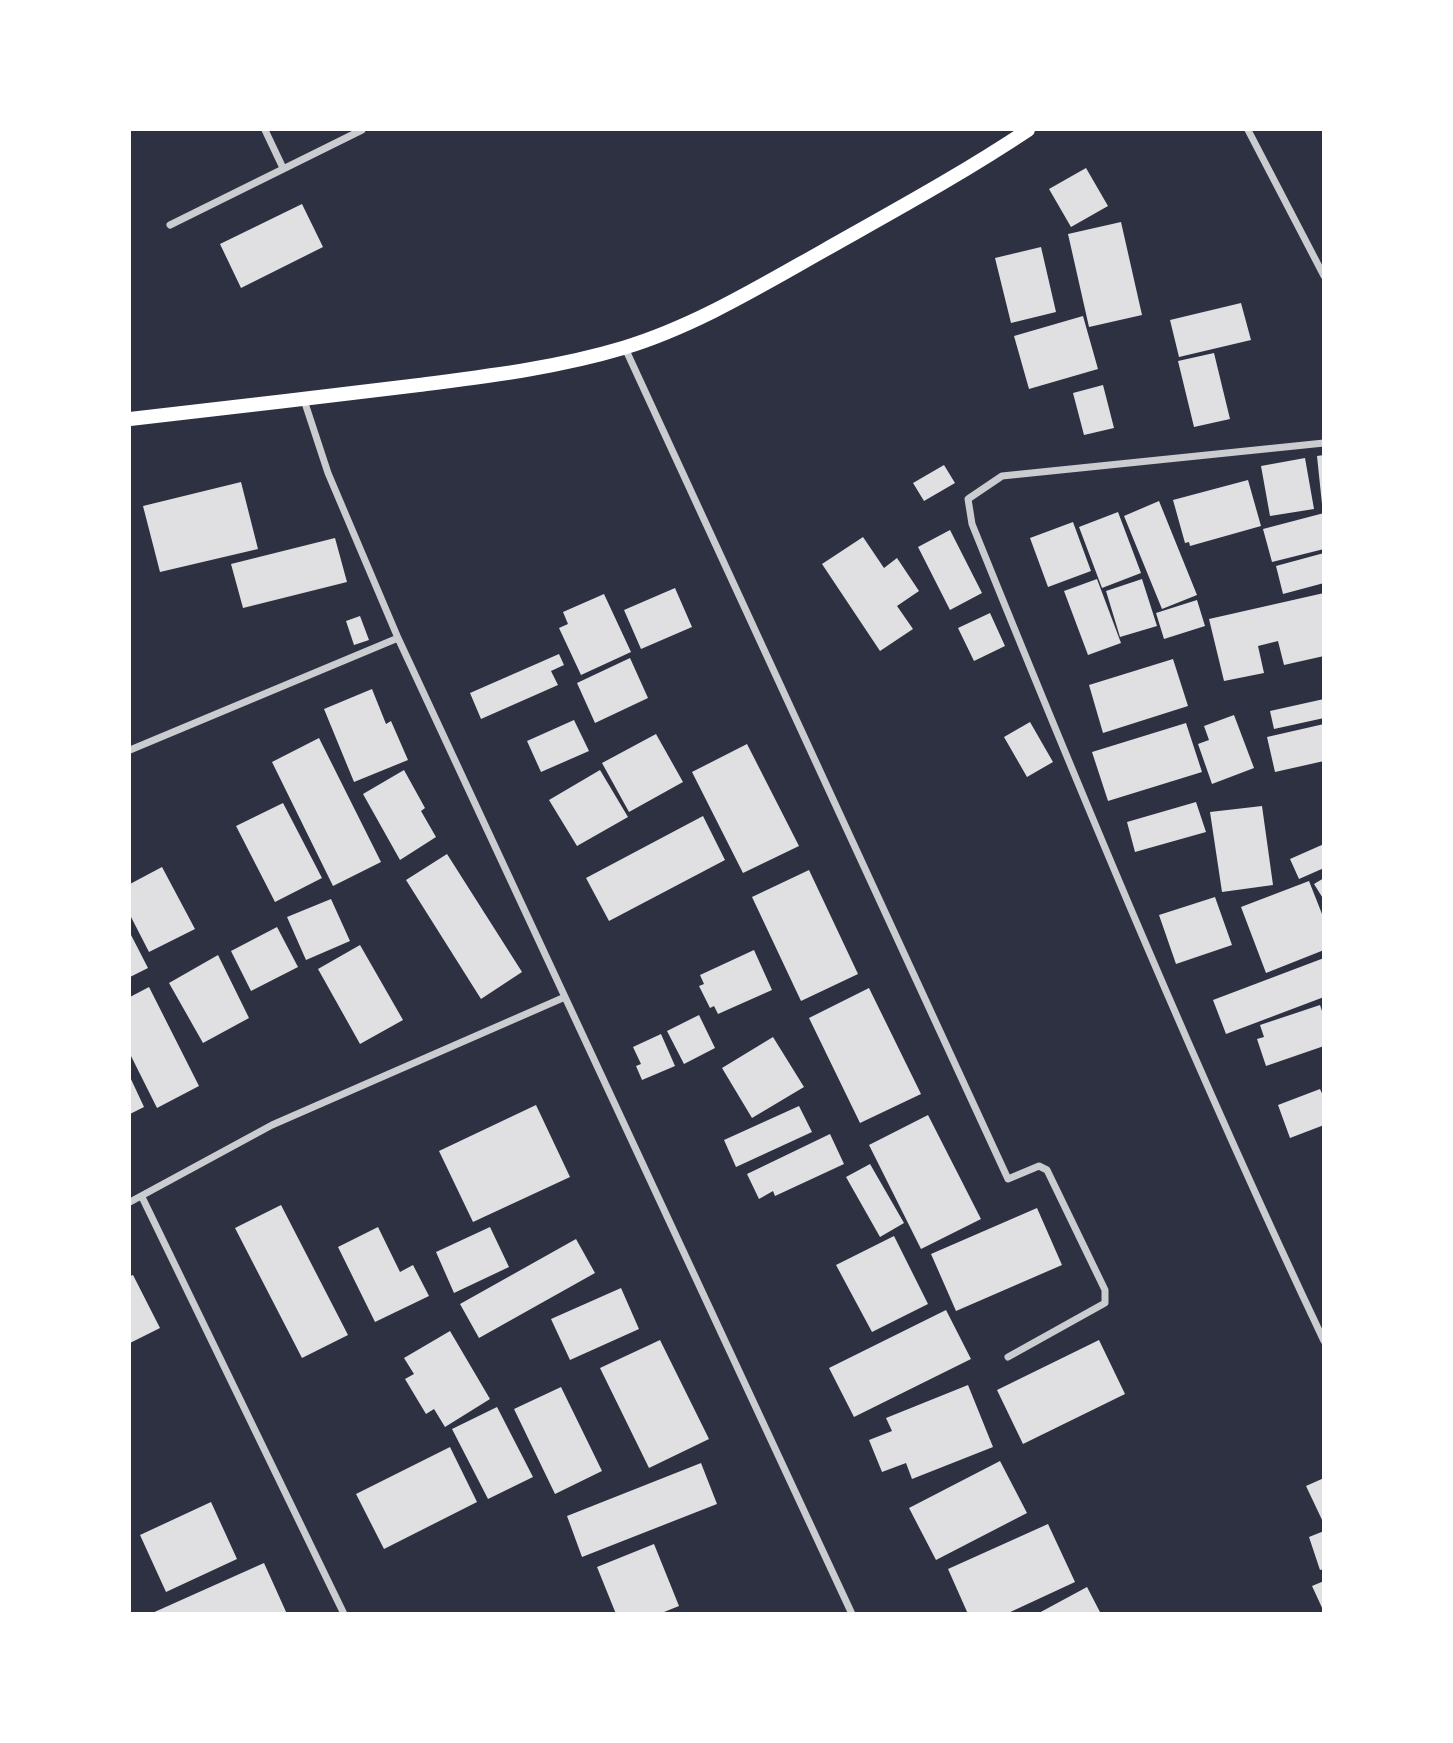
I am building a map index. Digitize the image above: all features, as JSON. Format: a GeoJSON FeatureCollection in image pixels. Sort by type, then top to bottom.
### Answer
{"type":"FeatureCollection","features":[{"type":"Feature","properties":{"kind":"main road"},"geometry":{"type":"LineString","coordinates":[[130,419],[304,400],[537,368],[625,348],[687,323],[742,296],[972,167],[1028,130]]}},
{"type":"Feature","properties":{"kind":"street"},"geometry":{"type":"LineString","coordinates":[[265,130],[284,168]]}},
{"type":"Feature","properties":{"kind":"street"},"geometry":{"type":"LineString","coordinates":[[170,225],[362,130]]}},
{"type":"Feature","properties":{"kind":"street"},"geometry":{"type":"LineString","coordinates":[[1248,130],[1324,276]]}},
{"type":"Feature","properties":{"kind":"street"},"geometry":{"type":"LineString","coordinates":[[625,348],[1008,1179],[1039,1166],[1047,1170],[1105,1290],[1104,1303],[1008,1357]]}},
{"type":"Feature","properties":{"kind":"street"},"geometry":{"type":"LineString","coordinates":[[304,400],[328,473],[398,638],[852,1614]]}},
{"type":"Feature","properties":{"kind":"street"},"geometry":{"type":"LineString","coordinates":[[1324,443],[1002,476],[968,499],[972,524],[1090,816],[1250,1186],[1324,1342]]}},
{"type":"Feature","properties":{"kind":"street"},"geometry":{"type":"LineString","coordinates":[[130,750],[398,638]]}},
{"type":"Feature","properties":{"kind":"street"},"geometry":{"type":"LineString","coordinates":[[130,1202],[272,1125],[565,997]]}},
{"type":"Feature","properties":{"kind":"street"},"geometry":{"type":"LineString","coordinates":[[142,1197],[344,1614]]}},
{"type":"Feature","properties":{"kind":"building"},"geometry":{"type":"Polygon","coordinates":[[[1086,168],[1108,206],[1071,227],[1049,189],[1086,168]]]}},
{"type":"Feature","properties":{"kind":"building"},"geometry":{"type":"Polygon","coordinates":[[[302,204],[323,247],[241,288],[220,244],[302,204]]]}},
{"type":"Feature","properties":{"kind":"building"},"geometry":{"type":"Polygon","coordinates":[[[1121,222],[1142,315],[1089,327],[1068,234],[1121,222]]]}},
{"type":"Feature","properties":{"kind":"building"},"geometry":{"type":"Polygon","coordinates":[[[1041,247],[1056,312],[1011,323],[995,258],[1041,247]]]}},
{"type":"Feature","properties":{"kind":"building"},"geometry":{"type":"Polygon","coordinates":[[[1241,303],[1251,340],[1179,357],[1170,320],[1241,303]]]}},
{"type":"Feature","properties":{"kind":"building"},"geometry":{"type":"Polygon","coordinates":[[[1083,316],[1098,369],[1029,389],[1014,336],[1083,316]]]}},
{"type":"Feature","properties":{"kind":"building"},"geometry":{"type":"Polygon","coordinates":[[[1214,353],[1230,419],[1194,427],[1178,361],[1214,353]]]}},
{"type":"Feature","properties":{"kind":"building"},"geometry":{"type":"Polygon","coordinates":[[[1103,385],[1114,428],[1084,435],[1073,393],[1103,385]]]}},
{"type":"Feature","properties":{"kind":"building"},"geometry":{"type":"Polygon","coordinates":[[[1324,455],[1324,504],[1322,504],[1317,456],[1324,455]]]}},
{"type":"Feature","properties":{"kind":"building"},"geometry":{"type":"Polygon","coordinates":[[[1305,458],[1314,509],[1270,516],[1261,466],[1305,458]]]}},
{"type":"Feature","properties":{"kind":"building"},"geometry":{"type":"Polygon","coordinates":[[[944,465],[955,483],[924,501],[913,483],[944,465]]]}},
{"type":"Feature","properties":{"kind":"building"},"geometry":{"type":"Polygon","coordinates":[[[1248,480],[1261,526],[1190,546],[1189,542],[1185,543],[1173,500],[1248,480]]]}},
{"type":"Feature","properties":{"kind":"building"},"geometry":{"type":"Polygon","coordinates":[[[241,482],[258,549],[160,572],[143,506],[241,482]]]}},
{"type":"Feature","properties":{"kind":"building"},"geometry":{"type":"Polygon","coordinates":[[[1159,501],[1197,595],[1162,609],[1124,516],[1159,501]]]}},
{"type":"Feature","properties":{"kind":"building"},"geometry":{"type":"Polygon","coordinates":[[[1118,512],[1141,573],[1102,588],[1079,527],[1118,512]]]}},
{"type":"Feature","properties":{"kind":"building"},"geometry":{"type":"Polygon","coordinates":[[[1324,513],[1324,549],[1272,562],[1263,529],[1324,513]]]}},
{"type":"Feature","properties":{"kind":"building"},"geometry":{"type":"Polygon","coordinates":[[[1073,522],[1091,571],[1048,587],[1030,538],[1073,522]]]}},
{"type":"Feature","properties":{"kind":"building"},"geometry":{"type":"Polygon","coordinates":[[[950,530],[982,593],[950,610],[918,547],[950,530]]]}},
{"type":"Feature","properties":{"kind":"building"},"geometry":{"type":"Polygon","coordinates":[[[863,537],[884,568],[897,558],[919,591],[897,606],[913,629],[880,651],[822,564],[863,537]]]}},
{"type":"Feature","properties":{"kind":"building"},"geometry":{"type":"Polygon","coordinates":[[[335,538],[347,582],[243,608],[231,564],[335,538]]]}},
{"type":"Feature","properties":{"kind":"building"},"geometry":{"type":"Polygon","coordinates":[[[1324,553],[1324,583],[1283,594],[1276,566],[1324,553]]]}},
{"type":"Feature","properties":{"kind":"building"},"geometry":{"type":"Polygon","coordinates":[[[1097,579],[1121,643],[1088,655],[1064,591],[1097,579]]]}},
{"type":"Feature","properties":{"kind":"building"},"geometry":{"type":"Polygon","coordinates":[[[1142,579],[1157,626],[1120,637],[1106,591],[1142,579]]]}},
{"type":"Feature","properties":{"kind":"building"},"geometry":{"type":"Polygon","coordinates":[[[675,588],[692,627],[641,649],[624,610],[675,588]]]}},
{"type":"Feature","properties":{"kind":"building"},"geometry":{"type":"Polygon","coordinates":[[[1324,593],[1324,656],[1284,665],[1278,641],[1258,646],[1264,673],[1224,681],[1209,619],[1324,593]]]}},
{"type":"Feature","properties":{"kind":"building"},"geometry":{"type":"Polygon","coordinates":[[[604,594],[631,652],[581,675],[559,628],[568,624],[563,612],[604,594]]]}},
{"type":"Feature","properties":{"kind":"building"},"geometry":{"type":"Polygon","coordinates":[[[1197,600],[1205,626],[1164,639],[1156,613],[1197,600]]]}},
{"type":"Feature","properties":{"kind":"building"},"geometry":{"type":"Polygon","coordinates":[[[990,613],[1005,646],[974,661],[958,628],[990,613]]]}},
{"type":"Feature","properties":{"kind":"building"},"geometry":{"type":"Polygon","coordinates":[[[360,616],[369,640],[354,645],[346,621],[360,616]]]}},
{"type":"Feature","properties":{"kind":"building"},"geometry":{"type":"Polygon","coordinates":[[[559,654],[564,665],[551,671],[558,685],[481,719],[470,693],[559,654]]]}},
{"type":"Feature","properties":{"kind":"building"},"geometry":{"type":"Polygon","coordinates":[[[630,658],[648,698],[595,723],[577,683],[630,658]]]}},
{"type":"Feature","properties":{"kind":"building"},"geometry":{"type":"Polygon","coordinates":[[[1173,659],[1188,706],[1103,733],[1089,685],[1173,659]]]}},
{"type":"Feature","properties":{"kind":"building"},"geometry":{"type":"Polygon","coordinates":[[[372,689],[386,724],[391,721],[408,760],[354,782],[324,709],[372,689]]]}},
{"type":"Feature","properties":{"kind":"building"},"geometry":{"type":"Polygon","coordinates":[[[1324,699],[1324,718],[1274,729],[1270,711],[1324,699]]]}},
{"type":"Feature","properties":{"kind":"building"},"geometry":{"type":"Polygon","coordinates":[[[1234,715],[1254,768],[1212,784],[1198,744],[1209,740],[1204,726],[1234,715]]]}},
{"type":"Feature","properties":{"kind":"building"},"geometry":{"type":"Polygon","coordinates":[[[574,720],[589,751],[541,772],[527,741],[574,720]]]}},
{"type":"Feature","properties":{"kind":"building"},"geometry":{"type":"Polygon","coordinates":[[[1030,722],[1053,762],[1027,777],[1004,737],[1030,722]]]}},
{"type":"Feature","properties":{"kind":"building"},"geometry":{"type":"Polygon","coordinates":[[[1186,723],[1202,772],[1108,801],[1092,752],[1186,723]]]}},
{"type":"Feature","properties":{"kind":"building"},"geometry":{"type":"Polygon","coordinates":[[[1324,724],[1324,761],[1275,772],[1267,737],[1324,724]]]}},
{"type":"Feature","properties":{"kind":"building"},"geometry":{"type":"Polygon","coordinates":[[[656,734],[683,782],[629,812],[602,763],[656,734]]]}},
{"type":"Feature","properties":{"kind":"building"},"geometry":{"type":"Polygon","coordinates":[[[319,738],[381,862],[333,886],[272,762],[319,738]]]}},
{"type":"Feature","properties":{"kind":"building"},"geometry":{"type":"Polygon","coordinates":[[[747,744],[799,846],[743,873],[692,772],[747,744]]]}},
{"type":"Feature","properties":{"kind":"building"},"geometry":{"type":"Polygon","coordinates":[[[404,770],[425,808],[421,811],[436,837],[400,860],[363,794],[404,770]]]}},
{"type":"Feature","properties":{"kind":"building"},"geometry":{"type":"Polygon","coordinates":[[[600,770],[628,817],[577,846],[549,800],[600,770]]]}},
{"type":"Feature","properties":{"kind":"building"},"geometry":{"type":"Polygon","coordinates":[[[1196,802],[1206,832],[1135,852],[1127,822],[1196,802]]]}},
{"type":"Feature","properties":{"kind":"building"},"geometry":{"type":"Polygon","coordinates":[[[283,803],[322,878],[275,902],[236,826],[283,803]]]}},
{"type":"Feature","properties":{"kind":"building"},"geometry":{"type":"Polygon","coordinates":[[[1262,806],[1273,885],[1222,892],[1210,812],[1262,806]]]}},
{"type":"Feature","properties":{"kind":"building"},"geometry":{"type":"Polygon","coordinates":[[[703,816],[725,860],[609,921],[586,878],[703,816]]]}},
{"type":"Feature","properties":{"kind":"building"},"geometry":{"type":"Polygon","coordinates":[[[1324,844],[1324,868],[1299,879],[1290,859],[1324,844]]]}},
{"type":"Feature","properties":{"kind":"building"},"geometry":{"type":"Polygon","coordinates":[[[447,854],[522,972],[481,999],[406,880],[447,854]]]}},
{"type":"Feature","properties":{"kind":"building"},"geometry":{"type":"Polygon","coordinates":[[[162,867],[195,929],[149,952],[130,915],[130,884],[162,867]]]}},
{"type":"Feature","properties":{"kind":"building"},"geometry":{"type":"Polygon","coordinates":[[[809,870],[858,974],[801,1001],[752,897],[809,870]]]}},
{"type":"Feature","properties":{"kind":"building"},"geometry":{"type":"Polygon","coordinates":[[[1324,878],[1324,900],[1314,884],[1324,878]]]}},
{"type":"Feature","properties":{"kind":"building"},"geometry":{"type":"Polygon","coordinates":[[[1309,881],[1324,919],[1324,950],[1266,973],[1241,907],[1309,881]]]}},
{"type":"Feature","properties":{"kind":"building"},"geometry":{"type":"Polygon","coordinates":[[[1215,897],[1232,945],[1176,964],[1159,915],[1215,897]]]}},
{"type":"Feature","properties":{"kind":"building"},"geometry":{"type":"Polygon","coordinates":[[[331,899],[350,941],[306,960],[287,917],[331,899]]]}},
{"type":"Feature","properties":{"kind":"building"},"geometry":{"type":"Polygon","coordinates":[[[277,927],[298,967],[251,991],[231,951],[277,927]]]}},
{"type":"Feature","properties":{"kind":"building"},"geometry":{"type":"Polygon","coordinates":[[[130,933],[148,968],[130,977],[130,933]]]}},
{"type":"Feature","properties":{"kind":"building"},"geometry":{"type":"Polygon","coordinates":[[[360,945],[403,1020],[360,1044],[318,969],[360,945]]]}},
{"type":"Feature","properties":{"kind":"building"},"geometry":{"type":"Polygon","coordinates":[[[754,950],[772,990],[718,1014],[714,1006],[710,1008],[699,986],[704,984],[700,975],[754,950]]]}},
{"type":"Feature","properties":{"kind":"building"},"geometry":{"type":"Polygon","coordinates":[[[218,955],[249,1018],[203,1043],[169,983],[218,955]]]}},
{"type":"Feature","properties":{"kind":"building"},"geometry":{"type":"Polygon","coordinates":[[[1324,958],[1324,997],[1226,1034],[1213,1000],[1324,958]]]}},
{"type":"Feature","properties":{"kind":"building"},"geometry":{"type":"Polygon","coordinates":[[[149,987],[199,1086],[157,1108],[130,1054],[130,997],[149,987]]]}},
{"type":"Feature","properties":{"kind":"building"},"geometry":{"type":"Polygon","coordinates":[[[869,988],[921,1094],[860,1123],[809,1018],[869,988]]]}},
{"type":"Feature","properties":{"kind":"building"},"geometry":{"type":"Polygon","coordinates":[[[1320,1005],[1324,1017],[1324,1046],[1266,1066],[1257,1039],[1264,1037],[1260,1025],[1320,1005]]]}},
{"type":"Feature","properties":{"kind":"building"},"geometry":{"type":"Polygon","coordinates":[[[699,1015],[715,1048],[684,1064],[667,1031],[699,1015]]]}},
{"type":"Feature","properties":{"kind":"building"},"geometry":{"type":"Polygon","coordinates":[[[661,1034],[675,1066],[642,1080],[636,1066],[641,1064],[633,1047],[661,1034]]]}},
{"type":"Feature","properties":{"kind":"building"},"geometry":{"type":"Polygon","coordinates":[[[773,1037],[804,1087],[752,1118],[722,1068],[773,1037]]]}},
{"type":"Feature","properties":{"kind":"building"},"geometry":{"type":"Polygon","coordinates":[[[130,1077],[144,1107],[130,1114],[130,1077]]]}},
{"type":"Feature","properties":{"kind":"building"},"geometry":{"type":"Polygon","coordinates":[[[1320,1089],[1324,1098],[1324,1125],[1290,1138],[1278,1105],[1320,1089]]]}},
{"type":"Feature","properties":{"kind":"building"},"geometry":{"type":"Polygon","coordinates":[[[536,1105],[570,1177],[473,1222],[439,1151],[536,1105]]]}},
{"type":"Feature","properties":{"kind":"building"},"geometry":{"type":"Polygon","coordinates":[[[799,1106],[812,1132],[736,1167],[724,1140],[799,1106]]]}},
{"type":"Feature","properties":{"kind":"building"},"geometry":{"type":"Polygon","coordinates":[[[928,1115],[981,1219],[921,1249],[869,1145],[928,1115]]]}},
{"type":"Feature","properties":{"kind":"building"},"geometry":{"type":"Polygon","coordinates":[[[830,1134],[844,1164],[775,1196],[773,1191],[759,1199],[747,1174],[830,1134]]]}},
{"type":"Feature","properties":{"kind":"building"},"geometry":{"type":"Polygon","coordinates":[[[870,1164],[904,1223],[880,1237],[846,1177],[870,1164]]]}},
{"type":"Feature","properties":{"kind":"building"},"geometry":{"type":"Polygon","coordinates":[[[281,1205],[348,1335],[302,1358],[235,1228],[281,1205]]]}},
{"type":"Feature","properties":{"kind":"building"},"geometry":{"type":"Polygon","coordinates":[[[1037,1208],[1062,1265],[956,1311],[931,1254],[1037,1208]]]}},
{"type":"Feature","properties":{"kind":"building"},"geometry":{"type":"Polygon","coordinates":[[[378,1227],[400,1272],[413,1265],[429,1296],[375,1322],[338,1247],[378,1227]]]}},
{"type":"Feature","properties":{"kind":"building"},"geometry":{"type":"Polygon","coordinates":[[[490,1227],[509,1267],[454,1293],[436,1252],[490,1227]]]}},
{"type":"Feature","properties":{"kind":"building"},"geometry":{"type":"Polygon","coordinates":[[[894,1236],[928,1304],[872,1332],[836,1265],[894,1236]]]}},
{"type":"Feature","properties":{"kind":"building"},"geometry":{"type":"Polygon","coordinates":[[[576,1239],[595,1273],[479,1338],[460,1304],[576,1239]]]}},
{"type":"Feature","properties":{"kind":"building"},"geometry":{"type":"Polygon","coordinates":[[[133,1275],[160,1328],[130,1343],[130,1276],[133,1275]]]}},
{"type":"Feature","properties":{"kind":"building"},"geometry":{"type":"Polygon","coordinates":[[[621,1288],[639,1329],[570,1360],[551,1319],[621,1288]]]}},
{"type":"Feature","properties":{"kind":"building"},"geometry":{"type":"Polygon","coordinates":[[[946,1310],[971,1359],[854,1417],[829,1368],[946,1310]]]}},
{"type":"Feature","properties":{"kind":"building"},"geometry":{"type":"Polygon","coordinates":[[[450,1331],[490,1399],[445,1427],[434,1409],[426,1414],[405,1379],[414,1374],[404,1358],[450,1331]]]}},
{"type":"Feature","properties":{"kind":"building"},"geometry":{"type":"Polygon","coordinates":[[[660,1340],[709,1439],[649,1468],[600,1368],[660,1340]]]}},
{"type":"Feature","properties":{"kind":"building"},"geometry":{"type":"Polygon","coordinates":[[[1099,1340],[1125,1394],[1023,1444],[997,1390],[1099,1340]]]}},
{"type":"Feature","properties":{"kind":"building"},"geometry":{"type":"Polygon","coordinates":[[[968,1385],[993,1447],[912,1479],[906,1463],[882,1472],[869,1440],[892,1431],[886,1418],[968,1385]]]}},
{"type":"Feature","properties":{"kind":"building"},"geometry":{"type":"Polygon","coordinates":[[[561,1387],[602,1471],[555,1494],[514,1409],[561,1387]]]}},
{"type":"Feature","properties":{"kind":"building"},"geometry":{"type":"Polygon","coordinates":[[[497,1407],[533,1477],[488,1499],[452,1429],[497,1407]]]}},
{"type":"Feature","properties":{"kind":"building"},"geometry":{"type":"Polygon","coordinates":[[[450,1447],[477,1502],[384,1549],[356,1494],[450,1447]]]}},
{"type":"Feature","properties":{"kind":"building"},"geometry":{"type":"Polygon","coordinates":[[[1000,1461],[1027,1513],[936,1560],[909,1508],[1000,1461]]]}},
{"type":"Feature","properties":{"kind":"building"},"geometry":{"type":"Polygon","coordinates":[[[701,1463],[717,1504],[582,1557],[567,1516],[701,1463]]]}},
{"type":"Feature","properties":{"kind":"building"},"geometry":{"type":"Polygon","coordinates":[[[1324,1478],[1324,1524],[1306,1486],[1324,1478]]]}},
{"type":"Feature","properties":{"kind":"building"},"geometry":{"type":"Polygon","coordinates":[[[211,1502],[237,1559],[166,1592],[140,1535],[211,1502]]]}},
{"type":"Feature","properties":{"kind":"building"},"geometry":{"type":"Polygon","coordinates":[[[1048,1524],[1075,1582],[1006,1614],[968,1614],[948,1569],[1048,1524]]]}},
{"type":"Feature","properties":{"kind":"building"},"geometry":{"type":"Polygon","coordinates":[[[1324,1531],[1324,1569],[1320,1570],[1309,1537],[1324,1531]]]}},
{"type":"Feature","properties":{"kind":"building"},"geometry":{"type":"Polygon","coordinates":[[[654,1544],[679,1606],[659,1614],[616,1614],[597,1567],[654,1544]]]}},
{"type":"Feature","properties":{"kind":"building"},"geometry":{"type":"Polygon","coordinates":[[[264,1563],[287,1614],[150,1614],[264,1563]]]}},
{"type":"Feature","properties":{"kind":"building"},"geometry":{"type":"Polygon","coordinates":[[[1324,1581],[1324,1612],[1312,1586],[1324,1581]]]}},
{"type":"Feature","properties":{"kind":"building"},"geometry":{"type":"Polygon","coordinates":[[[1087,1587],[1101,1614],[1037,1614],[1087,1587]]]}}]}
